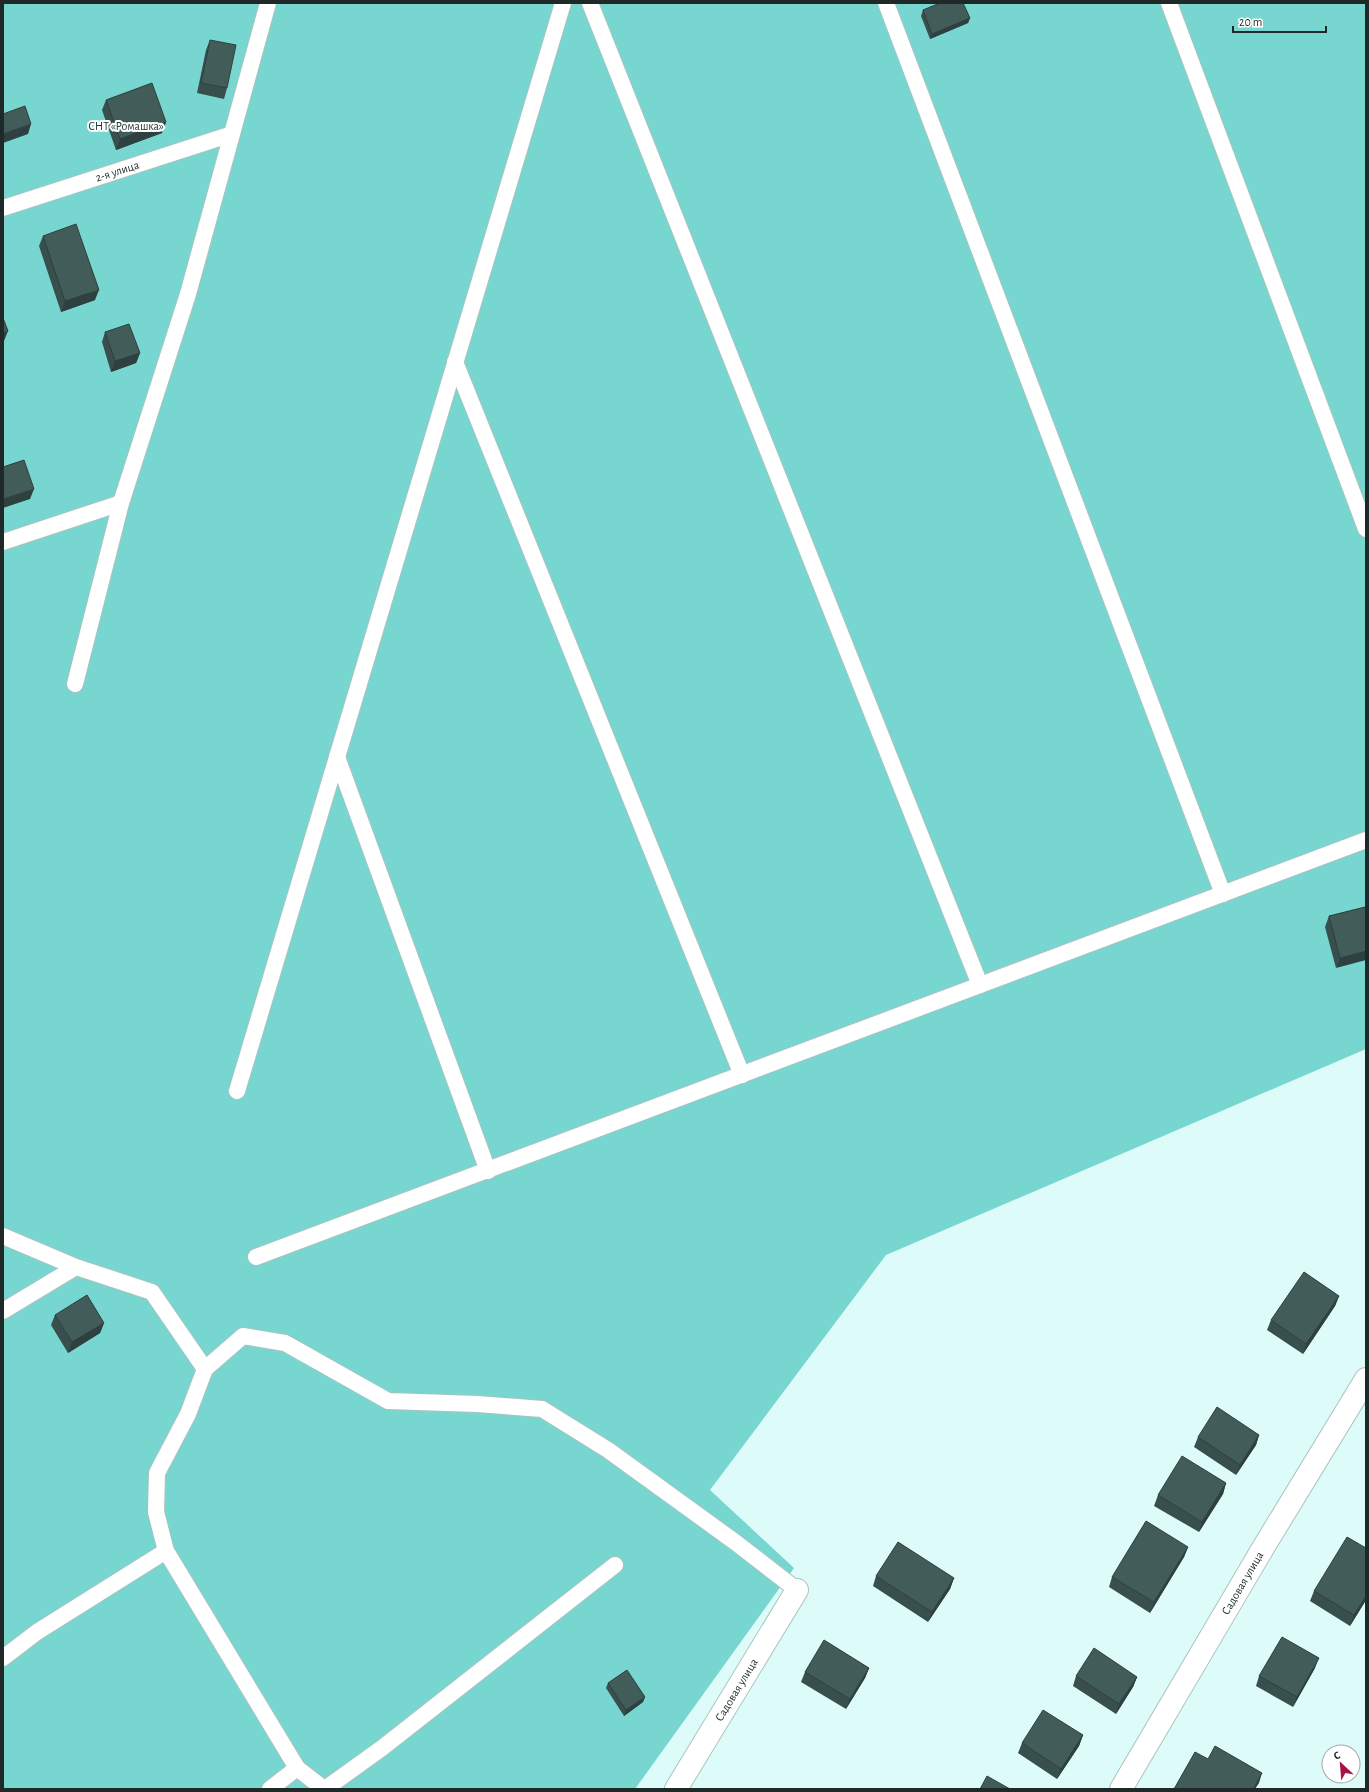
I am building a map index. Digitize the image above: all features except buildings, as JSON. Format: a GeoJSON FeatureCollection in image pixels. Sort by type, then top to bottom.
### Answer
{"type":"FeatureCollection","features":[{"type":"Feature","properties":{"kind":"street","name":"Садовая улица"},"geometry":{"type":"LineString","coordinates":[[1121,1789],[1263,1548],[1366,1380]]}},
{"type":"Feature","properties":{"kind":"street","name":"Садовая улица"},"geometry":{"type":"LineString","coordinates":[[676,1789],[797,1590]]}},
{"type":"Feature","properties":{"kind":"lane"},"geometry":{"type":"LineString","coordinates":[[75,684],[121,503],[188,294],[268,3]]}},
{"type":"Feature","properties":{"kind":"lane"},"geometry":{"type":"LineString","coordinates":[[237,1091],[563,3]]}},
{"type":"Feature","properties":{"kind":"lane"},"geometry":{"type":"LineString","coordinates":[[590,3],[980,985]]}},
{"type":"Feature","properties":{"kind":"lane"},"geometry":{"type":"LineString","coordinates":[[886,3],[1223,894]]}},
{"type":"Feature","properties":{"kind":"lane"},"geometry":{"type":"LineString","coordinates":[[1169,3],[1366,529]]}},
{"type":"Feature","properties":{"kind":"lane","name":"2-я улица"},"geometry":{"type":"LineString","coordinates":[[3,208],[232,134]]}},
{"type":"Feature","properties":{"kind":"lane"},"geometry":{"type":"LineString","coordinates":[[455,362],[742,1075]]}},
{"type":"Feature","properties":{"kind":"lane"},"geometry":{"type":"LineString","coordinates":[[3,542],[121,503]]}},
{"type":"Feature","properties":{"kind":"lane"},"geometry":{"type":"LineString","coordinates":[[338,757],[488,1171]]}},
{"type":"Feature","properties":{"kind":"lane"},"geometry":{"type":"LineString","coordinates":[[256,1257],[1366,840]]}},
{"type":"Feature","properties":{"kind":"lane"},"geometry":{"type":"LineString","coordinates":[[3,1236],[76,1267],[152,1292],[205,1369]]}},
{"type":"Feature","properties":{"kind":"lane"},"geometry":{"type":"LineString","coordinates":[[3,1311],[76,1267]]}},
{"type":"Feature","properties":{"kind":"lane"},"geometry":{"type":"LineString","coordinates":[[615,1565],[382,1748],[324,1789],[297,1768],[166,1551],[156,1512],[157,1473],[188,1414],[205,1369],[243,1336],[285,1343],[388,1401],[477,1404],[542,1409],[608,1450],[735,1542],[797,1590]]}},
{"type":"Feature","properties":{"kind":"lane"},"geometry":{"type":"LineString","coordinates":[[3,1658],[37,1632],[166,1551]]}},
{"type":"Feature","properties":{"kind":"lane"},"geometry":{"type":"LineString","coordinates":[[270,1789],[297,1768]]}},
{"type":"Feature","properties":{"kind":"green space","name":"СНТ «Ромашка»"},"geometry":{"type":"Polygon","coordinates":[[[3,3],[1366,3],[1366,1049],[886,1255],[710,1490],[794,1568],[635,1789],[3,1789],[3,3]]]}}]}
